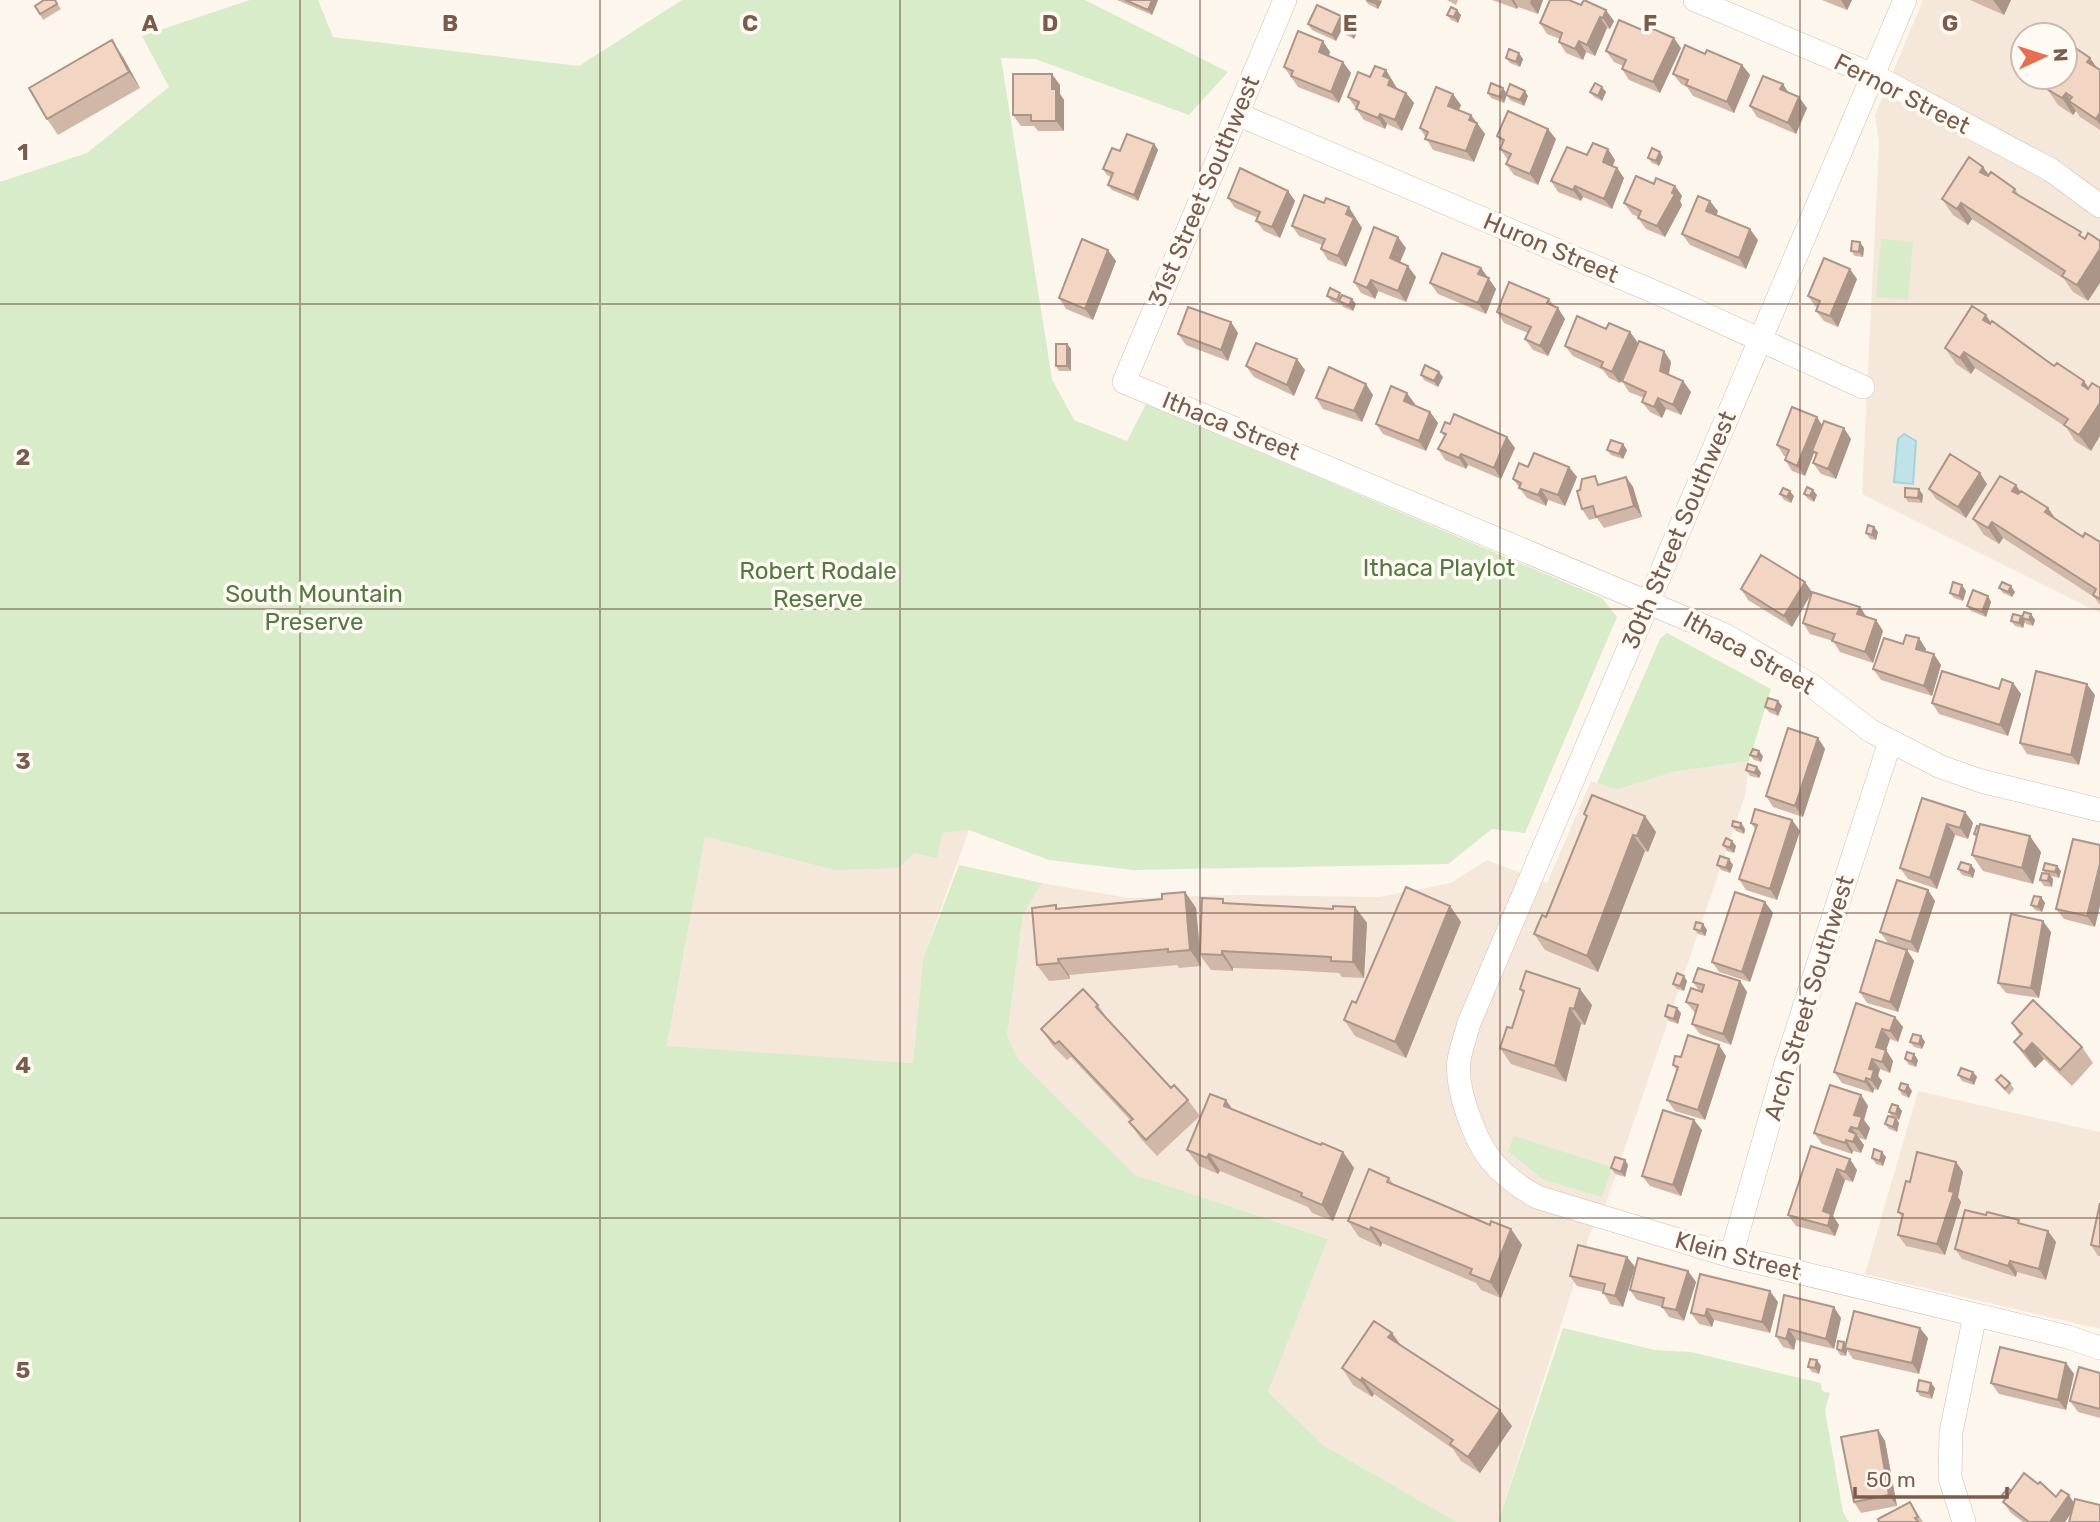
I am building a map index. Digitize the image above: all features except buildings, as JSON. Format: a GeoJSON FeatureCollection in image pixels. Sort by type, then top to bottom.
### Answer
{"type":"FeatureCollection","features":[{"type":"Feature","properties":{"kind":"street","name":"31st Street Southwest"},"geometry":{"type":"LineString","coordinates":[[1124,382],[1285,0]]}},
{"type":"Feature","properties":{"kind":"street","name":"Fernor Street"},"geometry":{"type":"LineString","coordinates":[[1695,0],[1872,75],[2041,164],[2100,205]]}},
{"type":"Feature","properties":{"kind":"street","name":"30th Street Southwest"},"geometry":{"type":"LineString","coordinates":[[1458,1063],[1474,1011],[1905,0]]}},
{"type":"Feature","properties":{"kind":"street","name":"Huron Street"},"geometry":{"type":"LineString","coordinates":[[1237,114],[1760,338],[1863,387]]}},
{"type":"Feature","properties":{"kind":"street","name":"Ithaca Street"},"geometry":{"type":"LineString","coordinates":[[1124,382],[1650,601],[1725,635],[1771,661],[1891,741],[1941,766],[1981,781],[2100,810]]}},
{"type":"Feature","properties":{"kind":"street","name":"Arch Street Southwest"},"geometry":{"type":"LineString","coordinates":[[1731,1256],[1784,1070],[1891,741]]}},
{"type":"Feature","properties":{"kind":"street","name":"Klein Street"},"geometry":{"type":"LineString","coordinates":[[1458,1063],[1465,1107],[1490,1159],[1513,1183],[1537,1197],[1572,1210],[1731,1256],[2068,1337],[2100,1348]]}},
{"type":"Feature","properties":{"kind":"street"},"geometry":{"type":"LineString","coordinates":[[1964,1522],[1950,1478],[1951,1432],[1975,1315]]}},
{"type":"Feature","properties":{"kind":"shaded area"},"geometry":{"type":"Polygon","coordinates":[[[1923,0],[2100,0],[2100,613],[1862,494],[1879,144],[1875,115],[1923,0]]]}},
{"type":"Feature","properties":{"kind":"shaded area"},"geometry":{"type":"Polygon","coordinates":[[[1749,761],[1745,796],[1606,1203],[1590,1234],[1498,1522],[1457,1522],[1261,1409],[1328,1239],[1134,1175],[1018,1059],[1007,1036],[1023,915],[1042,883],[1129,898],[1236,895],[1379,897],[1451,883],[1487,860],[1547,883],[1591,781],[1616,790],[1673,772],[1749,761]]]}},
{"type":"Feature","properties":{"kind":"shaded area"},"geometry":{"type":"Polygon","coordinates":[[[969,830],[923,959],[913,1063],[667,1047],[705,837],[834,870],[933,834],[969,830]]]}},
{"type":"Feature","properties":{"kind":"shaded area"},"geometry":{"type":"Polygon","coordinates":[[[1918,1091],[2100,1132],[2100,1329],[1865,1274],[1918,1091]]]}},
{"type":"Feature","properties":{"kind":"green space"},"geometry":{"type":"Polygon","coordinates":[[[250,0],[318,0],[333,37],[579,66],[682,0],[1085,0],[1228,72],[1189,115],[1035,59],[1001,58],[1052,379],[1074,420],[1127,441],[1146,404],[1602,598],[1617,617],[1525,833],[1492,829],[1448,864],[1133,870],[1049,860],[969,830],[942,833],[937,858],[914,853],[898,868],[834,870],[705,837],[667,1046],[913,1063],[923,959],[959,865],[1042,883],[1023,915],[1007,1036],[1018,1059],[1135,1175],[1328,1239],[1268,1392],[1323,1445],[1457,1522],[0,1522],[0,182],[87,153],[169,87],[142,36],[250,0]]]}},
{"type":"Feature","properties":{"kind":"green space"},"geometry":{"type":"Polygon","coordinates":[[[1881,239],[1913,242],[1908,300],[1876,297],[1881,239]]]}},
{"type":"Feature","properties":{"kind":"green space"},"geometry":{"type":"Polygon","coordinates":[[[1667,633],[1771,689],[1749,761],[1673,772],[1616,790],[1597,783],[1660,639],[1667,633]]]}},
{"type":"Feature","properties":{"kind":"green space"},"geometry":{"type":"Polygon","coordinates":[[[1514,1136],[1612,1167],[1602,1197],[1544,1180],[1508,1151],[1514,1136]]]}},
{"type":"Feature","properties":{"kind":"green space"},"geometry":{"type":"Polygon","coordinates":[[[1563,1328],[1655,1350],[1691,1352],[1821,1383],[1822,1391],[1830,1393],[1825,1410],[1843,1512],[1849,1522],[1498,1522],[1563,1328]]]}},
{"type":"Feature","properties":{"kind":"water"},"geometry":{"type":"Polygon","coordinates":[[[1904,434],[1916,441],[1913,484],[1894,482],[1898,439],[1904,434]]]}},
{"type":"Feature","properties":{"kind":"park label","name":"Ithaca Playlot"},"geometry":{"type":"Point","coordinates":[1439,568]}},
{"type":"Feature","properties":{"kind":"park label","name":"Robert Rodale Reserve"},"geometry":{"type":"Point","coordinates":[818,585]}},
{"type":"Feature","properties":{"kind":"park label","name":"South Mountain Preserve"},"geometry":{"type":"Point","coordinates":[314,608]}}]}
